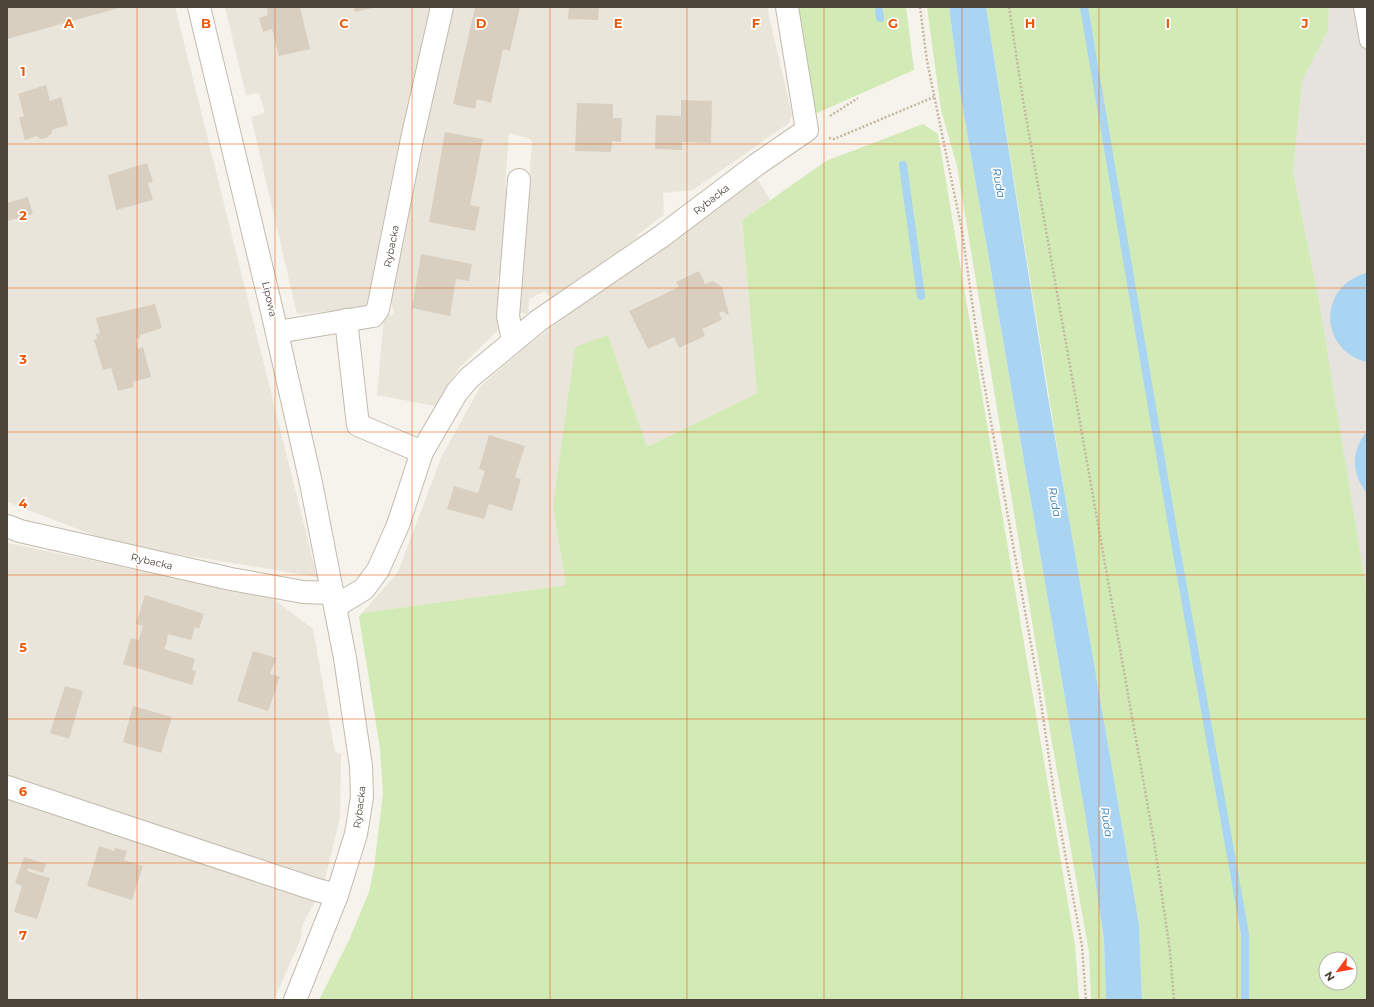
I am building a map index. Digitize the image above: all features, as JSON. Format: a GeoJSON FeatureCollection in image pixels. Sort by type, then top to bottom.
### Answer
{"type":"FeatureCollection","features":[{"type":"Feature","properties":{"kind":"street","name":"Lipowa"},"geometry":{"type":"LineString","coordinates":[[199,7],[277,332],[311,483],[334,600]]}},
{"type":"Feature","properties":{"kind":"street","name":"Rybacka"},"geometry":{"type":"LineString","coordinates":[[277,332],[373,316],[378,309],[412,139],[442,7]]}},
{"type":"Feature","properties":{"kind":"street"},"geometry":{"type":"LineString","coordinates":[[787,7],[807,130]]}},
{"type":"Feature","properties":{"kind":"street","name":"Rybacka"},"geometry":{"type":"LineString","coordinates":[[7,526],[20,531],[231,579],[303,592],[334,600],[364,588],[378,570],[396,531],[422,452],[457,392],[469,378],[513,340],[538,321],[662,236],[756,165],[807,130]]}},
{"type":"Feature","properties":{"kind":"street"},"geometry":{"type":"LineString","coordinates":[[513,340],[508,316],[519,180]]}},
{"type":"Feature","properties":{"kind":"street"},"geometry":{"type":"LineString","coordinates":[[346,320],[358,425],[422,452]]}},
{"type":"Feature","properties":{"kind":"street","name":"Rybacka"},"geometry":{"type":"LineString","coordinates":[[295,1000],[337,895],[356,834],[363,785],[353,703],[334,600]]}},
{"type":"Feature","properties":{"kind":"street"},"geometry":{"type":"LineString","coordinates":[[7,787],[317,890],[337,895]]}},
{"type":"Feature","properties":{"kind":"lane"},"geometry":{"type":"LineString","coordinates":[[1361,7],[1367,41]]}},
{"type":"Feature","properties":{"kind":"path"},"geometry":{"type":"LineString","coordinates":[[920,7],[934,97],[962,231],[982,372],[1038,689],[1055,799],[1082,946],[1086,1000]]}},
{"type":"Feature","properties":{"kind":"path"},"geometry":{"type":"LineString","coordinates":[[1009,7],[1023,100],[1155,847],[1170,952],[1174,1000]]}},
{"type":"Feature","properties":{"kind":"path"},"geometry":{"type":"LineString","coordinates":[[807,130],[834,139],[934,97]]}},
{"type":"Feature","properties":{"kind":"path"},"geometry":{"type":"LineString","coordinates":[[807,130],[858,98]]}},
{"type":"Feature","properties":{"kind":"shaded area"},"geometry":{"type":"Polygon","coordinates":[[[7,7],[175,7],[317,577],[117,544],[7,502],[7,7]]]}},
{"type":"Feature","properties":{"kind":"shaded area"},"geometry":{"type":"Polygon","coordinates":[[[225,7],[432,7],[370,308],[297,314],[251,117],[265,113],[259,93],[246,95],[225,7]]]}},
{"type":"Feature","properties":{"kind":"shaded area"},"geometry":{"type":"Polygon","coordinates":[[[448,7],[767,7],[792,115],[789,123],[693,190],[663,193],[664,215],[637,235],[637,238],[551,298],[545,291],[529,299],[528,314],[518,313],[532,142],[530,139],[509,133],[505,186],[509,194],[503,269],[498,276],[497,283],[502,292],[498,330],[459,368],[435,406],[377,395],[384,317],[394,314],[389,293],[448,7]]]}},
{"type":"Feature","properties":{"kind":"shaded area"},"geometry":{"type":"Polygon","coordinates":[[[1329,7],[1367,7],[1367,594],[1319,301],[1293,172],[1302,81],[1328,30],[1329,7]]]}},
{"type":"Feature","properties":{"kind":"shaded area"},"geometry":{"type":"Polygon","coordinates":[[[756,177],[770,200],[742,220],[757,393],[647,447],[608,335],[553,507],[566,585],[362,613],[398,572],[441,458],[480,387],[524,348],[756,177]]]}},
{"type":"Feature","properties":{"kind":"shaded area"},"geometry":{"type":"Polygon","coordinates":[[[7,543],[271,597],[313,629],[335,752],[341,754],[340,817],[324,884],[302,926],[301,938],[274,1000],[7,1000],[7,543]]]}},
{"type":"Feature","properties":{"kind":"green space"},"geometry":{"type":"Polygon","coordinates":[[[797,7],[906,7],[914,70],[815,114],[797,7]]]}},
{"type":"Feature","properties":{"kind":"green space"},"geometry":{"type":"Polygon","coordinates":[[[927,7],[949,7],[960,92],[1086,819],[1104,940],[1106,1000],[1091,1000],[1089,952],[1051,737],[957,166],[941,110],[927,7]]]}},
{"type":"Feature","properties":{"kind":"green space"},"geometry":{"type":"Polygon","coordinates":[[[986,7],[1329,7],[1328,30],[1302,81],[1293,172],[1319,301],[1367,594],[1367,1000],[1142,1000],[1139,924],[1065,495],[986,7]]]}},
{"type":"Feature","properties":{"kind":"green space"},"geometry":{"type":"Polygon","coordinates":[[[923,124],[938,134],[1075,945],[1079,1000],[319,1000],[349,940],[369,892],[374,868],[383,793],[380,749],[359,617],[362,613],[566,585],[553,507],[575,347],[608,335],[647,447],[757,393],[742,220],[826,161],[923,124]]]}},
{"type":"Feature","properties":{"kind":"water","name":"Ruda"},"geometry":{"type":"Polygon","coordinates":[[[949,7],[986,7],[1048,397],[1139,924],[1142,1000],[1106,1000],[1104,940],[1086,819],[960,92],[949,7]]]}},
{"type":"Feature","properties":{"kind":"water"},"geometry":{"type":"Polygon","coordinates":[[[1367,273],[1367,362],[1351,355],[1339,345],[1333,332],[1330,318],[1333,303],[1339,290],[1351,280],[1367,273]]]}},
{"type":"Feature","properties":{"kind":"water"},"geometry":{"type":"Polygon","coordinates":[[[1367,431],[1367,493],[1358,478],[1355,462],[1358,446],[1367,431]]]}},
{"type":"Feature","properties":{"kind":"building"},"geometry":{"type":"Polygon","coordinates":[[[7,7],[122,7],[7,39],[7,7]]]}},
{"type":"Feature","properties":{"kind":"building"},"geometry":{"type":"Polygon","coordinates":[[[267,7],[300,7],[310,49],[279,56],[272,29],[263,32],[259,18],[268,15],[267,7]]]}},
{"type":"Feature","properties":{"kind":"building"},"geometry":{"type":"Polygon","coordinates":[[[354,7],[372,7],[372,8],[355,12],[354,7]]]}},
{"type":"Feature","properties":{"kind":"building"},"geometry":{"type":"Polygon","coordinates":[[[475,7],[520,7],[510,51],[503,49],[491,103],[477,99],[475,109],[453,104],[475,7]]]}},
{"type":"Feature","properties":{"kind":"building"},"geometry":{"type":"Polygon","coordinates":[[[569,7],[599,7],[598,20],[568,19],[569,7]]]}},
{"type":"Feature","properties":{"kind":"building"},"geometry":{"type":"Polygon","coordinates":[[[46,85],[50,101],[61,97],[68,125],[52,130],[52,133],[46,138],[40,139],[37,136],[25,140],[19,118],[24,116],[18,94],[46,85]]]}},
{"type":"Feature","properties":{"kind":"building"},"geometry":{"type":"Polygon","coordinates":[[[681,100],[712,101],[711,143],[682,142],[682,150],[655,149],[656,115],[681,116],[681,100]]]}},
{"type":"Feature","properties":{"kind":"building"},"geometry":{"type":"Polygon","coordinates":[[[577,103],[613,104],[613,118],[622,118],[621,142],[612,141],[611,152],[575,151],[577,103]]]}},
{"type":"Feature","properties":{"kind":"building"},"geometry":{"type":"Polygon","coordinates":[[[445,132],[483,139],[470,205],[480,207],[475,231],[429,222],[445,132]]]}},
{"type":"Feature","properties":{"kind":"building"},"geometry":{"type":"Polygon","coordinates":[[[147,163],[153,182],[148,183],[153,200],[116,210],[108,175],[147,163]]]}},
{"type":"Feature","properties":{"kind":"building"},"geometry":{"type":"Polygon","coordinates":[[[28,197],[33,214],[7,221],[7,203],[28,197]]]}},
{"type":"Feature","properties":{"kind":"building"},"geometry":{"type":"Polygon","coordinates":[[[421,254],[472,264],[469,281],[456,279],[450,316],[412,308],[421,254]]]}},
{"type":"Feature","properties":{"kind":"building"},"geometry":{"type":"Polygon","coordinates":[[[699,271],[705,284],[713,281],[722,287],[729,314],[727,315],[723,311],[719,313],[722,320],[702,329],[705,336],[679,348],[674,337],[648,349],[629,311],[679,287],[676,282],[699,271]]]}},
{"type":"Feature","properties":{"kind":"building"},"geometry":{"type":"Polygon","coordinates":[[[155,304],[162,328],[140,335],[140,338],[136,339],[138,349],[143,347],[151,377],[133,382],[134,387],[118,391],[111,368],[103,370],[94,340],[97,339],[96,334],[100,333],[96,318],[155,304]]]}},
{"type":"Feature","properties":{"kind":"building"},"geometry":{"type":"Polygon","coordinates":[[[489,435],[525,446],[515,477],[521,479],[512,511],[489,504],[484,519],[447,509],[454,486],[478,493],[485,471],[479,469],[489,435]]]}},
{"type":"Feature","properties":{"kind":"building"},"geometry":{"type":"Polygon","coordinates":[[[145,595],[204,614],[199,629],[195,627],[191,640],[168,634],[164,649],[195,659],[192,670],[196,671],[192,685],[123,664],[131,638],[139,640],[143,626],[136,624],[145,595]]]}},
{"type":"Feature","properties":{"kind":"building"},"geometry":{"type":"Polygon","coordinates":[[[253,651],[276,658],[270,674],[280,677],[268,711],[237,701],[253,651]]]}},
{"type":"Feature","properties":{"kind":"building"},"geometry":{"type":"Polygon","coordinates":[[[65,686],[83,691],[69,739],[50,733],[65,686]]]}},
{"type":"Feature","properties":{"kind":"building"},"geometry":{"type":"Polygon","coordinates":[[[133,706],[172,717],[161,753],[123,742],[133,706]]]}},
{"type":"Feature","properties":{"kind":"building"},"geometry":{"type":"Polygon","coordinates":[[[99,846],[114,851],[115,848],[127,851],[124,860],[143,866],[132,900],[87,886],[99,846]]]}},
{"type":"Feature","properties":{"kind":"building"},"geometry":{"type":"Polygon","coordinates":[[[24,857],[46,864],[43,873],[28,868],[27,871],[50,878],[37,919],[14,912],[22,886],[15,883],[24,857]]]}},
{"type":"Feature","properties":{"kind":"waterway"},"geometry":{"type":"LineString","coordinates":[[1084,7],[1176,548],[1245,934],[1245,1000]]}},
{"type":"Feature","properties":{"kind":"waterway"},"geometry":{"type":"LineString","coordinates":[[879,11],[880,18]]}},
{"type":"Feature","properties":{"kind":"waterway"},"geometry":{"type":"LineString","coordinates":[[903,165],[921,296]]}}]}
